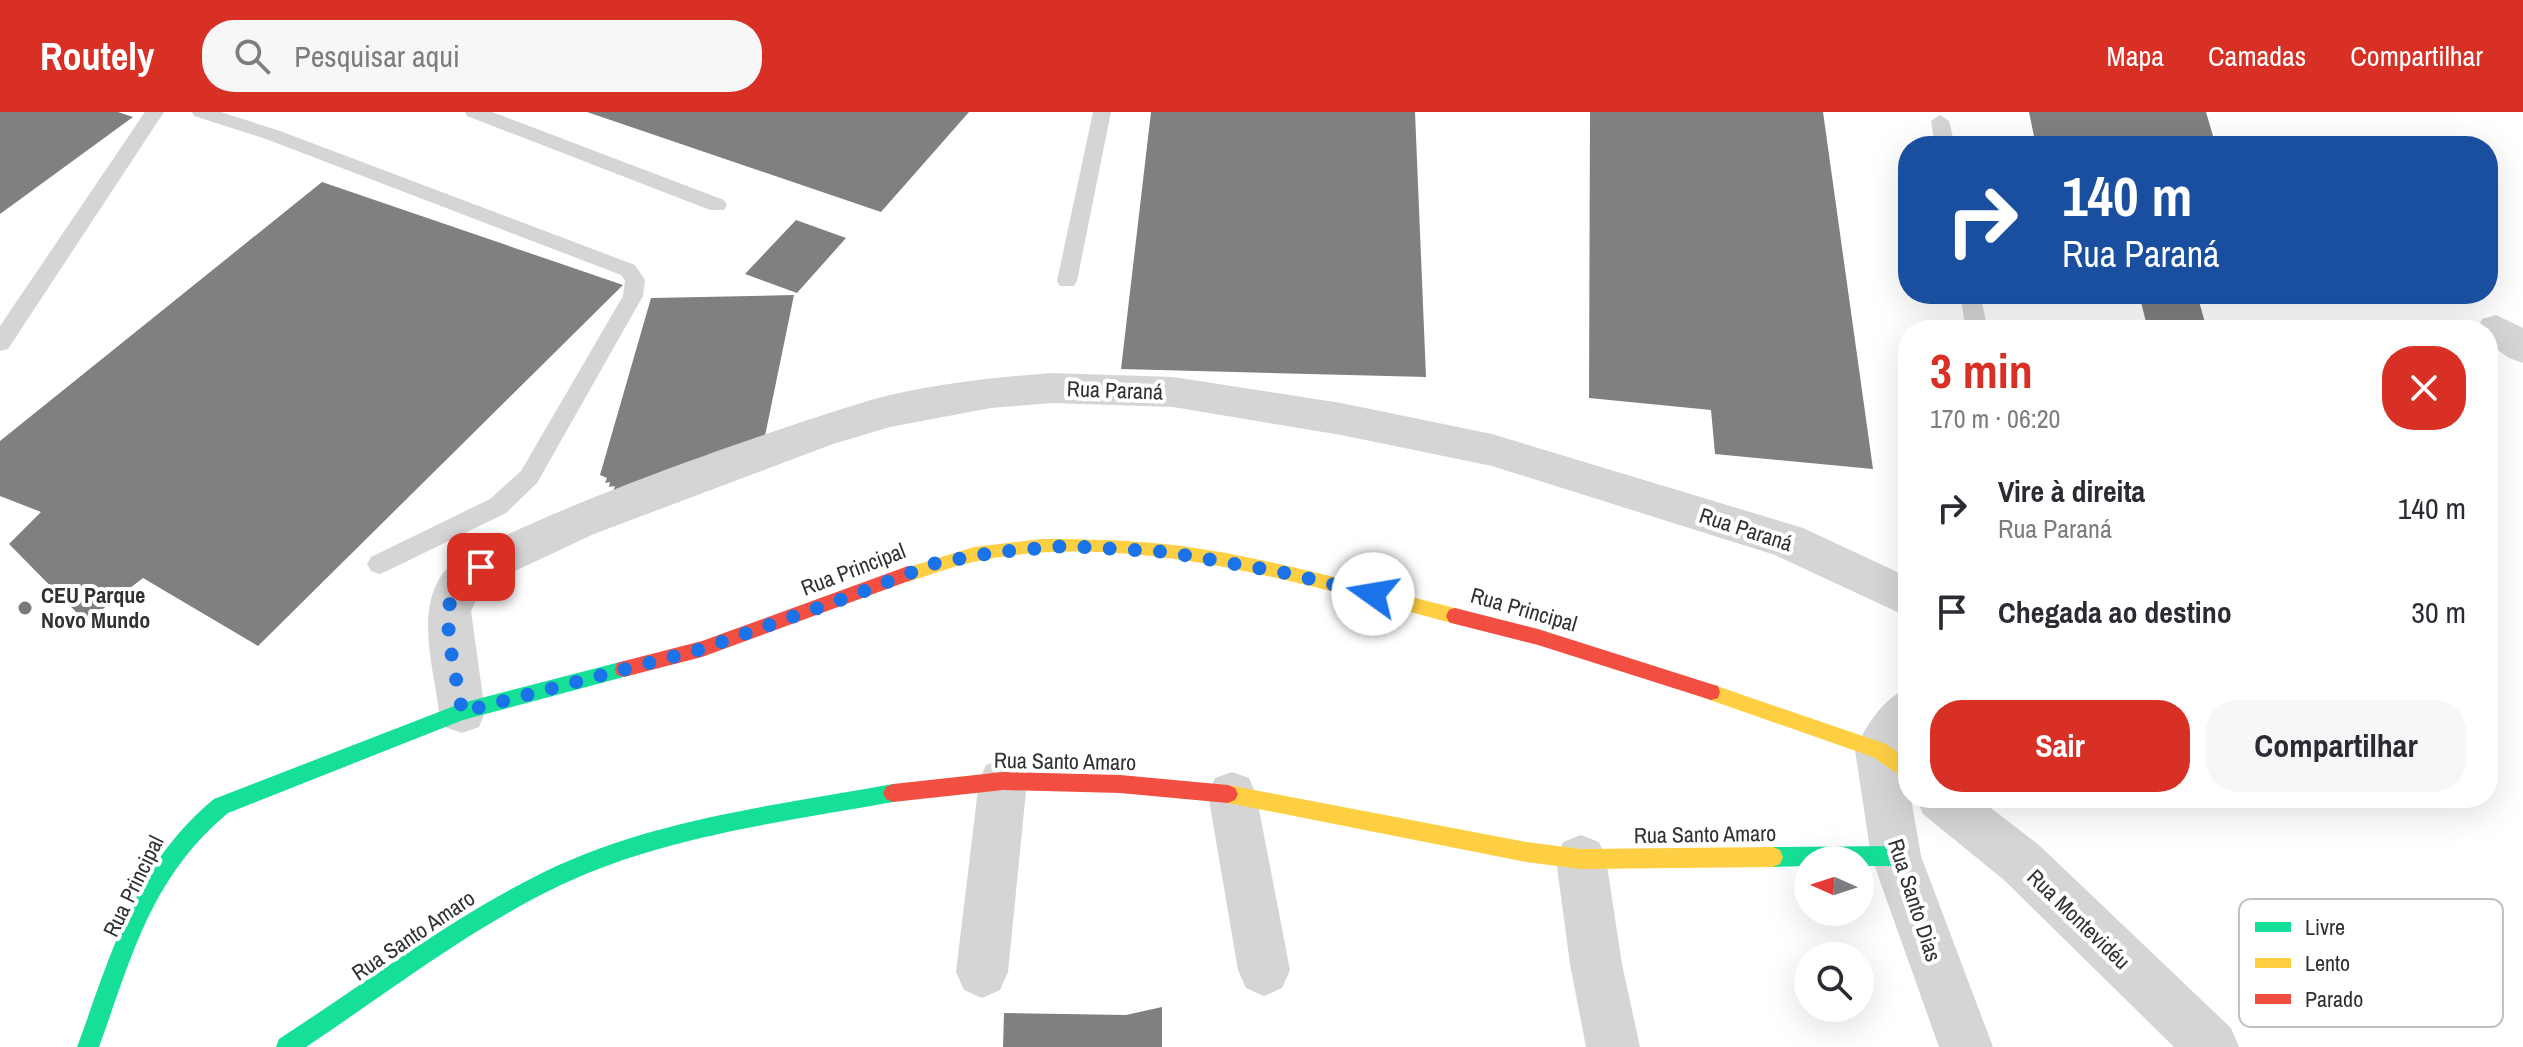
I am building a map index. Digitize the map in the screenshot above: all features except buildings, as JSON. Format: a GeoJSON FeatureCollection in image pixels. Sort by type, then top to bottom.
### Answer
{"type":"FeatureCollection","features":[{"type":"Feature","properties":{"kind":"street","name":"Rua Paraná"},"geometry":{"type":"LineString","coordinates":[[462,712],[449,611],[456,589],[481,567],[579,522],[821,432],[890,411],[1022,390],[1063,388],[1173,392],[1341,419],[1492,450],[1788,541],[1898,593]]}},
{"type":"Feature","properties":{"kind":"street","name":"Rua Principal"},"geometry":{"type":"LineString","coordinates":[[88,1047],[145,907],[175,848],[196,823],[221,806],[462,712],[702,649],[936,563],[997,552],[1066,546],[1167,552],[1286,573],[1553,641],[1777,713],[1894,761]]}},
{"type":"Feature","properties":{"kind":"street","name":"Rua Santo Dias"},"geometry":{"type":"LineString","coordinates":[[1894,761],[1896,856],[1966,1047]]}},
{"type":"Feature","properties":{"kind":"street","name":"Rua Santo Amaro"},"geometry":{"type":"LineString","coordinates":[[287,1047],[498,907],[556,877],[612,854],[722,824],[856,799],[1003,781],[1120,784],[1232,794],[1526,852],[1581,859],[1896,856]]}},
{"type":"Feature","properties":{"kind":"street"},"geometry":{"type":"LineString","coordinates":[[982,972],[1003,781]]}},
{"type":"Feature","properties":{"kind":"street"},"geometry":{"type":"LineString","coordinates":[[1232,794],[1264,970]]}},
{"type":"Feature","properties":{"kind":"street","name":"Rua Montevidéu"},"geometry":{"type":"LineString","coordinates":[[1953,808],[2022,863],[2212,1047]]}},
{"type":"Feature","properties":{"kind":"street"},"geometry":{"type":"LineString","coordinates":[[1581,859],[1596,964],[1613,1047]]}},
{"type":"Feature","properties":{"kind":"lane"},"geometry":{"type":"LineString","coordinates":[[0,343],[155,112]]}},
{"type":"Feature","properties":{"kind":"lane"},"geometry":{"type":"LineString","coordinates":[[201,112],[273,135],[628,270],[635,280],[633,296],[529,477],[498,506],[379,564]]}},
{"type":"Feature","properties":{"kind":"lane"},"geometry":{"type":"LineString","coordinates":[[474,112],[717,205]]}},
{"type":"Feature","properties":{"kind":"lane"},"geometry":{"type":"LineString","coordinates":[[1067,281],[1102,112]]}},
{"type":"Feature","properties":{"kind":"lane"},"geometry":{"type":"LineString","coordinates":[[1940,121],[1943,136]]}},
{"type":"Feature","properties":{"kind":"traffic: fast"},"geometry":{"type":"LineString","coordinates":[[88,1047],[124,948],[154,883],[172,854],[194,828],[221,806],[462,712],[624,669]]}},
{"type":"Feature","properties":{"kind":"traffic: fast"},"geometry":{"type":"LineString","coordinates":[[287,1047],[498,907],[556,877],[612,854],[722,824],[893,793]]}},
{"type":"Feature","properties":{"kind":"traffic: fast"},"geometry":{"type":"LineString","coordinates":[[1773,857],[1896,856]]}},
{"type":"Feature","properties":{"kind":"traffic: slow"},"geometry":{"type":"LineString","coordinates":[[908,574],[974,555],[1042,546],[1112,547],[1182,554],[1253,566],[1455,616]]}},
{"type":"Feature","properties":{"kind":"traffic: slow"},"geometry":{"type":"LineString","coordinates":[[1711,692],[1879,750],[1898,764]]}},
{"type":"Feature","properties":{"kind":"traffic: slow"},"geometry":{"type":"LineString","coordinates":[[1228,794],[1526,852],[1581,859],[1773,857]]}},
{"type":"Feature","properties":{"kind":"traffic: jam"},"geometry":{"type":"LineString","coordinates":[[624,669],[702,649],[908,574]]}},
{"type":"Feature","properties":{"kind":"traffic: jam"},"geometry":{"type":"LineString","coordinates":[[1455,616],[1538,637],[1711,692]]}},
{"type":"Feature","properties":{"kind":"traffic: jam"},"geometry":{"type":"LineString","coordinates":[[893,793],[1003,781],[1120,784],[1228,794]]}},
{"type":"Feature","properties":{"kind":"place","name":"CEU Parque Novo Mundo"},"geometry":{"type":"Point","coordinates":[25,608]}},
{"type":"Feature","properties":{"kind":"route"},"geometry":{"type":"LineString","coordinates":[[481,567],[456,589],[449,611],[462,712],[548,692],[702,649],[936,563],[1034,547],[1167,552],[1286,573],[1373,594]]}}]}
